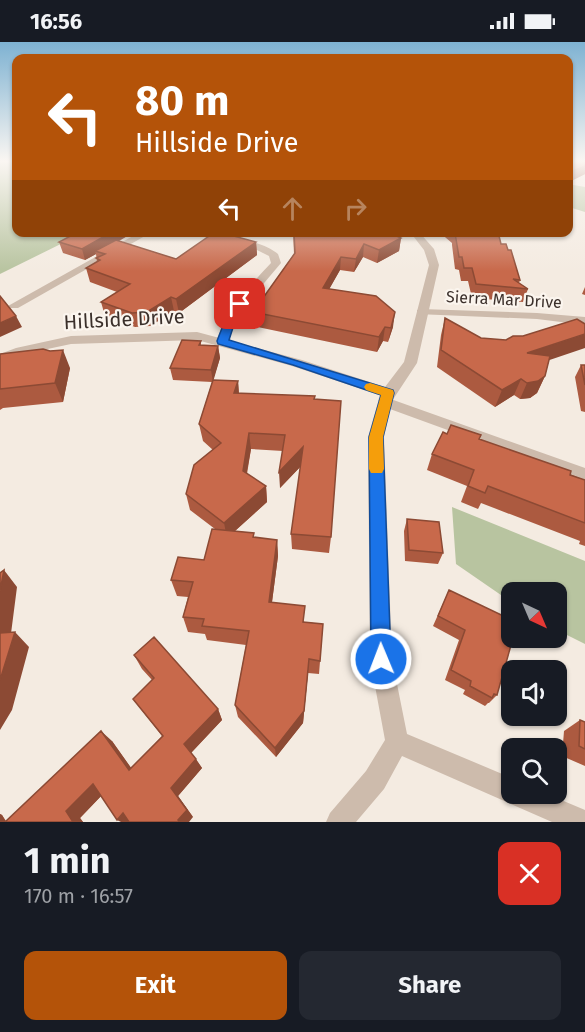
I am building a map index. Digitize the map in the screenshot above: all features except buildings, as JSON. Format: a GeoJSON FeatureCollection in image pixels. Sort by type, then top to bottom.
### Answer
{"type":"FeatureCollection","features":[{"type":"Feature","properties":{"kind":"street"},"geometry":{"type":"LineString","coordinates":[[14,306],[139,237]]}},
{"type":"Feature","properties":{"kind":"street"},"geometry":{"type":"LineString","coordinates":[[211,237],[258,247],[273,254],[276,263],[247,293],[237,308],[222,341]]}},
{"type":"Feature","properties":{"kind":"street"},"geometry":{"type":"LineString","coordinates":[[339,822],[375,780],[397,742],[381,659],[376,437],[386,397],[410,363],[434,265],[429,249],[418,237]]}},
{"type":"Feature","properties":{"kind":"street","name":"Sierra Mar Drive"},"geometry":{"type":"LineString","coordinates":[[421,312],[537,316],[585,321]]}},
{"type":"Feature","properties":{"kind":"street","name":"Hillside Drive"},"geometry":{"type":"LineString","coordinates":[[0,359],[20,351],[71,340],[197,336],[297,363],[585,474]]}},
{"type":"Feature","properties":{"kind":"street"},"geometry":{"type":"LineString","coordinates":[[397,742],[501,785]]}},
{"type":"Feature","properties":{"kind":"street"},"geometry":{"type":"LineString","coordinates":[[541,804],[582,822]]}},
{"type":"Feature","properties":{"kind":"green space"},"geometry":{"type":"Polygon","coordinates":[[[0,197],[12,197],[12,237],[75,237],[0,274],[0,197]]]}},
{"type":"Feature","properties":{"kind":"green space"},"geometry":{"type":"Polygon","coordinates":[[[573,197],[585,197],[585,212],[573,208],[573,197]]]}},
{"type":"Feature","properties":{"kind":"green space"},"geometry":{"type":"Polygon","coordinates":[[[452,507],[585,561],[585,644],[567,635],[567,582],[501,582],[501,595],[456,564],[452,507]]]}},
{"type":"Feature","properties":{"kind":"slow traffic"},"geometry":{"type":"LineString","coordinates":[[370,387],[388,393],[376,437],[377,469]]}},
{"type":"Feature","properties":{"kind":"route"},"geometry":{"type":"LineString","coordinates":[[240,304],[232,315],[222,341],[388,393],[376,437],[381,659]]}}]}
